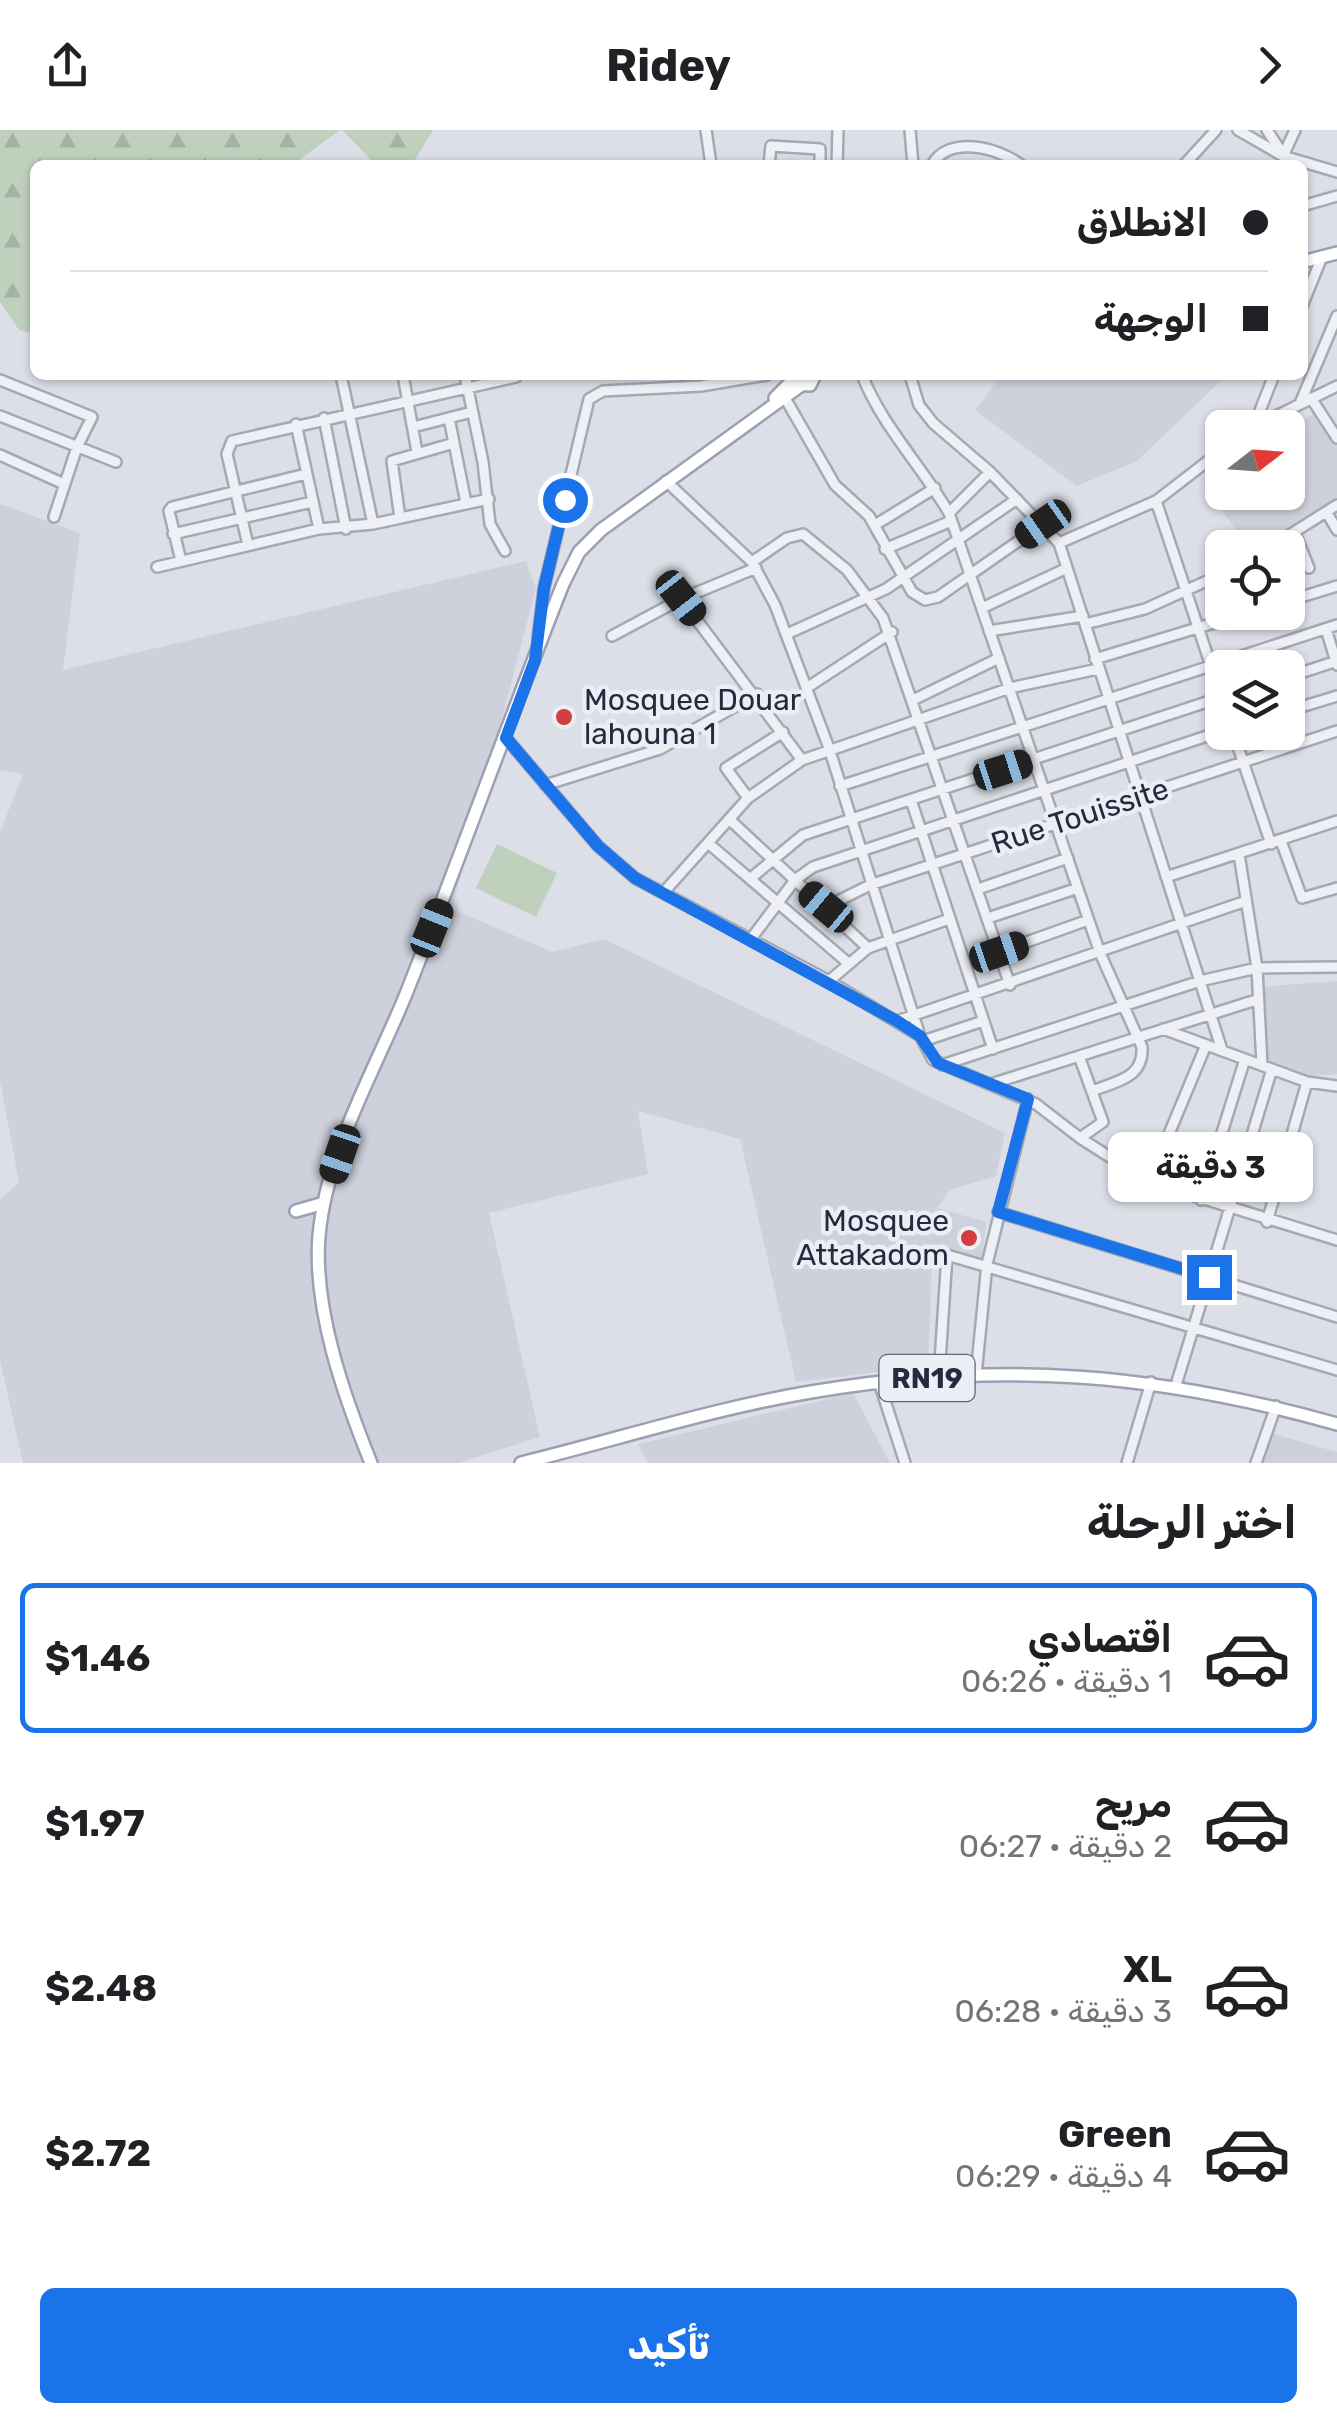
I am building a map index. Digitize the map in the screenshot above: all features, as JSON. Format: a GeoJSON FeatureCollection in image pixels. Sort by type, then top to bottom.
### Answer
{"type":"FeatureCollection","features":[{"type":"Feature","properties":{"kind":"main road"},"geometry":{"type":"LineString","coordinates":[[1308,260],[1337,253]]}},
{"type":"Feature","properties":{"kind":"main road"},"geometry":{"type":"LineString","coordinates":[[769,405],[784,398],[796,380]]}},
{"type":"Feature","properties":{"kind":"main road"},"geometry":{"type":"LineString","coordinates":[[370,1462],[325,1311],[318,1254],[324,1203],[535,660],[579,552],[796,380]]}},
{"type":"Feature","properties":{"kind":"main road"},"geometry":{"type":"LineString","coordinates":[[296,1211],[324,1203]]}},
{"type":"Feature","properties":{"kind":"main road","name":"RN19"},"geometry":{"type":"LineString","coordinates":[[521,1463],[806,1393],[879,1382],[976,1375],[1176,1385],[1276,1406],[1337,1424]]}},
{"type":"Feature","properties":{"kind":"street"},"geometry":{"type":"LineString","coordinates":[[706,130],[710,160]]}},
{"type":"Feature","properties":{"kind":"street"},"geometry":{"type":"LineString","coordinates":[[837,160],[838,130]]}},
{"type":"Feature","properties":{"kind":"street"},"geometry":{"type":"LineString","coordinates":[[910,130],[913,160]]}},
{"type":"Feature","properties":{"kind":"street"},"geometry":{"type":"LineString","coordinates":[[1189,160],[1216,130]]}},
{"type":"Feature","properties":{"kind":"street"},"geometry":{"type":"LineString","coordinates":[[1238,130],[1296,160]]}},
{"type":"Feature","properties":{"kind":"street"},"geometry":{"type":"LineString","coordinates":[[1267,130],[1283,156]]}},
{"type":"Feature","properties":{"kind":"street"},"geometry":{"type":"LineString","coordinates":[[1283,156],[1295,130]]}},
{"type":"Feature","properties":{"kind":"street"},"geometry":{"type":"LineString","coordinates":[[770,160],[771,146],[820,149],[820,160]]}},
{"type":"Feature","properties":{"kind":"street"},"geometry":{"type":"LineString","coordinates":[[937,160],[952,146],[1006,160]]}},
{"type":"Feature","properties":{"kind":"street"},"geometry":{"type":"LineString","coordinates":[[983,160],[984,152]]}},
{"type":"Feature","properties":{"kind":"street"},"geometry":{"type":"LineString","coordinates":[[1308,163],[1337,172]]}},
{"type":"Feature","properties":{"kind":"street"},"geometry":{"type":"LineString","coordinates":[[1308,196],[1320,200]]}},
{"type":"Feature","properties":{"kind":"street"},"geometry":{"type":"LineString","coordinates":[[1308,204],[1337,196]]}},
{"type":"Feature","properties":{"kind":"street"},"geometry":{"type":"LineString","coordinates":[[1308,291],[1322,257]]}},
{"type":"Feature","properties":{"kind":"street"},"geometry":{"type":"LineString","coordinates":[[1300,403],[1337,316]]}},
{"type":"Feature","properties":{"kind":"street"},"geometry":{"type":"LineString","coordinates":[[0,380],[92,418],[77,446],[54,517]]}},
{"type":"Feature","properties":{"kind":"street"},"geometry":{"type":"LineString","coordinates":[[342,380],[373,524]]}},
{"type":"Feature","properties":{"kind":"street"},"geometry":{"type":"LineString","coordinates":[[403,380],[417,452]]}},
{"type":"Feature","properties":{"kind":"street"},"geometry":{"type":"LineString","coordinates":[[467,380],[489,499],[490,528],[504,551]]}},
{"type":"Feature","properties":{"kind":"street"},"geometry":{"type":"LineString","coordinates":[[248,545],[227,454],[232,440],[503,380]]}},
{"type":"Feature","properties":{"kind":"street"},"geometry":{"type":"LineString","coordinates":[[535,660],[544,588],[590,399],[603,391],[737,380]]}},
{"type":"Feature","properties":{"kind":"street"},"geometry":{"type":"LineString","coordinates":[[864,380],[880,417],[935,488],[950,517],[1088,920],[1121,1006],[1138,1037],[1142,1063],[1136,1073],[1092,1091]]}},
{"type":"Feature","properties":{"kind":"street"},"geometry":{"type":"LineString","coordinates":[[912,380],[925,414],[990,472],[1059,543],[1222,1050]]}},
{"type":"Feature","properties":{"kind":"street"},"geometry":{"type":"LineString","coordinates":[[1260,410],[1272,380]]}},
{"type":"Feature","properties":{"kind":"street"},"geometry":{"type":"LineString","coordinates":[[1286,410],[1337,386]]}},
{"type":"Feature","properties":{"kind":"street"},"geometry":{"type":"LineString","coordinates":[[784,398],[835,485],[858,503],[875,525],[884,549],[912,592],[925,600],[938,597],[1043,524]]}},
{"type":"Feature","properties":{"kind":"street"},"geometry":{"type":"LineString","coordinates":[[1311,398],[1337,438]]}},
{"type":"Feature","properties":{"kind":"street"},"geometry":{"type":"LineString","coordinates":[[412,427],[472,412]]}},
{"type":"Feature","properties":{"kind":"street"},"geometry":{"type":"LineString","coordinates":[[0,416],[116,462]]}},
{"type":"Feature","properties":{"kind":"street"},"geometry":{"type":"LineString","coordinates":[[324,418],[346,529]]}},
{"type":"Feature","properties":{"kind":"street"},"geometry":{"type":"LineString","coordinates":[[449,418],[466,504]]}},
{"type":"Feature","properties":{"kind":"street"},"geometry":{"type":"LineString","coordinates":[[296,424],[319,528]]}},
{"type":"Feature","properties":{"kind":"street"},"geometry":{"type":"LineString","coordinates":[[400,518],[392,460],[454,443]]}},
{"type":"Feature","properties":{"kind":"street"},"geometry":{"type":"LineString","coordinates":[[0,456],[64,484]]}},
{"type":"Feature","properties":{"kind":"street"},"geometry":{"type":"LineString","coordinates":[[1059,543],[1156,501],[1205,463]]}},
{"type":"Feature","properties":{"kind":"street"},"geometry":{"type":"LineString","coordinates":[[884,549],[950,517],[990,472]]}},
{"type":"Feature","properties":{"kind":"street"},"geometry":{"type":"LineString","coordinates":[[181,562],[169,511],[172,506],[306,474]]}},
{"type":"Feature","properties":{"kind":"street"},"geometry":{"type":"LineString","coordinates":[[666,481],[754,565],[787,634],[829,748],[921,1038],[934,1060],[1028,1099],[1149,1182],[1267,1222],[1337,1240]]}},
{"type":"Feature","properties":{"kind":"street"},"geometry":{"type":"LineString","coordinates":[[875,525],[935,488]]}},
{"type":"Feature","properties":{"kind":"street"},"geometry":{"type":"LineString","coordinates":[[157,567],[319,528],[346,529],[489,499]]}},
{"type":"Feature","properties":{"kind":"street"},"geometry":{"type":"LineString","coordinates":[[787,634],[868,598],[958,542],[1017,499]]}},
{"type":"Feature","properties":{"kind":"street"},"geometry":{"type":"LineString","coordinates":[[1156,501],[1207,650]]}},
{"type":"Feature","properties":{"kind":"street"},"geometry":{"type":"LineString","coordinates":[[174,534],[312,502]]}},
{"type":"Feature","properties":{"kind":"street"},"geometry":{"type":"LineString","coordinates":[[1300,530],[1337,505]]}},
{"type":"Feature","properties":{"kind":"street"},"geometry":{"type":"LineString","coordinates":[[1328,513],[1337,530]]}},
{"type":"Feature","properties":{"kind":"street"},"geometry":{"type":"LineString","coordinates":[[612,636],[681,598],[754,565],[787,538],[804,534],[830,554],[892,632],[1010,985]]}},
{"type":"Feature","properties":{"kind":"street"},"geometry":{"type":"LineString","coordinates":[[1305,558],[1309,568]]}},
{"type":"Feature","properties":{"kind":"street"},"geometry":{"type":"LineString","coordinates":[[982,608],[1067,568]]}},
{"type":"Feature","properties":{"kind":"street"},"geometry":{"type":"LineString","coordinates":[[989,631],[1145,608],[1205,583]]}},
{"type":"Feature","properties":{"kind":"street"},"geometry":{"type":"LineString","coordinates":[[1305,596],[1337,586]]}},
{"type":"Feature","properties":{"kind":"street"},"geometry":{"type":"LineString","coordinates":[[681,598],[757,694],[802,760]]}},
{"type":"Feature","properties":{"kind":"street"},"geometry":{"type":"LineString","coordinates":[[663,893],[748,798],[802,760],[1010,688],[1097,664],[1205,624]]}},
{"type":"Feature","properties":{"kind":"street"},"geometry":{"type":"LineString","coordinates":[[1257,650],[1337,625]]}},
{"type":"Feature","properties":{"kind":"street"},"geometry":{"type":"LineString","coordinates":[[1305,672],[1337,663],[1326,629]]}},
{"type":"Feature","properties":{"kind":"street"},"geometry":{"type":"LineString","coordinates":[[808,687],[892,632]]}},
{"type":"Feature","properties":{"kind":"street"},"geometry":{"type":"LineString","coordinates":[[914,699],[998,658]]}},
{"type":"Feature","properties":{"kind":"street"},"geometry":{"type":"LineString","coordinates":[[840,786],[1205,666]]}},
{"type":"Feature","properties":{"kind":"street"},"geometry":{"type":"LineString","coordinates":[[545,784],[660,749],[757,694]]}},
{"type":"Feature","properties":{"kind":"street"},"geometry":{"type":"LineString","coordinates":[[1305,706],[1337,696]]}},
{"type":"Feature","properties":{"kind":"street"},"geometry":{"type":"LineString","coordinates":[[751,878],[803,835],[1205,703]]}},
{"type":"Feature","properties":{"kind":"street","name":"Rue Touissite"},"geometry":{"type":"LineString","coordinates":[[826,907],[870,886],[933,864],[1337,731]]}},
{"type":"Feature","properties":{"kind":"street"},"geometry":{"type":"LineString","coordinates":[[748,798],[726,768],[783,732]]}},
{"type":"Feature","properties":{"kind":"street"},"geometry":{"type":"LineString","coordinates":[[751,939],[778,900],[813,866],[1205,737]]}},
{"type":"Feature","properties":{"kind":"street"},"geometry":{"type":"LineString","coordinates":[[506,738],[613,860],[663,893],[829,981],[921,1038],[984,1022]]}},
{"type":"Feature","properties":{"kind":"street"},"geometry":{"type":"LineString","coordinates":[[1239,750],[1302,898],[1337,888]]}},
{"type":"Feature","properties":{"kind":"street"},"geometry":{"type":"LineString","coordinates":[[911,800],[993,1049]]}},
{"type":"Feature","properties":{"kind":"street"},"geometry":{"type":"LineString","coordinates":[[730,820],[868,948]]}},
{"type":"Feature","properties":{"kind":"street"},"geometry":{"type":"LineString","coordinates":[[1166,877],[1337,821]]}},
{"type":"Feature","properties":{"kind":"street"},"geometry":{"type":"LineString","coordinates":[[708,843],[847,962]]}},
{"type":"Feature","properties":{"kind":"street"},"geometry":{"type":"LineString","coordinates":[[1176,1385],[1230,1210],[1267,1066],[1256,1000],[1257,968],[1238,854]]}},
{"type":"Feature","properties":{"kind":"street"},"geometry":{"type":"LineString","coordinates":[[978,889],[1068,858]]}},
{"type":"Feature","properties":{"kind":"street"},"geometry":{"type":"LineString","coordinates":[[988,918],[1078,888]]}},
{"type":"Feature","properties":{"kind":"street"},"geometry":{"type":"LineString","coordinates":[[897,1021],[1246,901]]}},
{"type":"Feature","properties":{"kind":"street"},"geometry":{"type":"LineString","coordinates":[[829,981],[868,948],[950,919]]}},
{"type":"Feature","properties":{"kind":"street"},"geometry":{"type":"LineString","coordinates":[[999,952],[1088,920]]}},
{"type":"Feature","properties":{"kind":"street"},"geometry":{"type":"LineString","coordinates":[[942,1065],[1200,981],[1257,968],[1337,965]]}},
{"type":"Feature","properties":{"kind":"street"},"geometry":{"type":"LineString","coordinates":[[989,1085],[1256,1000]]}},
{"type":"Feature","properties":{"kind":"street"},"geometry":{"type":"LineString","coordinates":[[1163,1030],[1307,1082],[1337,1086]]}},
{"type":"Feature","properties":{"kind":"street"},"geometry":{"type":"LineString","coordinates":[[1149,1182],[1206,1046]]}},
{"type":"Feature","properties":{"kind":"street"},"geometry":{"type":"LineString","coordinates":[[1079,1056],[1103,1122],[1080,1138]]}},
{"type":"Feature","properties":{"kind":"street"},"geometry":{"type":"LineString","coordinates":[[1201,1200],[1245,1059]]}},
{"type":"Feature","properties":{"kind":"street"},"geometry":{"type":"LineString","coordinates":[[1267,1222],[1307,1082]]}},
{"type":"Feature","properties":{"kind":"street"},"geometry":{"type":"LineString","coordinates":[[976,1375],[987,1264],[1028,1099]]}},
{"type":"Feature","properties":{"kind":"street"},"geometry":{"type":"LineString","coordinates":[[998,1212],[1337,1317]]}},
{"type":"Feature","properties":{"kind":"street"},"geometry":{"type":"LineString","coordinates":[[939,1377],[947,1255],[1337,1370]]}},
{"type":"Feature","properties":{"kind":"street"},"geometry":{"type":"LineString","coordinates":[[879,1382],[904,1463]]}},
{"type":"Feature","properties":{"kind":"street"},"geometry":{"type":"LineString","coordinates":[[1127,1463],[1151,1382]]}},
{"type":"Feature","properties":{"kind":"street"},"geometry":{"type":"LineString","coordinates":[[1256,1463],[1276,1406]]}},
{"type":"Feature","properties":{"kind":"shaded area"},"geometry":{"type":"Polygon","coordinates":[[[997,380],[1222,380],[1137,461],[1077,486],[975,410],[997,380]]]}},
{"type":"Feature","properties":{"kind":"shaded area"},"geometry":{"type":"Polygon","coordinates":[[[1314,413],[1337,446],[1337,497],[1290,530],[1236,530],[1222,510],[1305,510],[1305,420],[1314,413]]]}},
{"type":"Feature","properties":{"kind":"shaded area"},"geometry":{"type":"Polygon","coordinates":[[[0,504],[80,533],[63,670],[526,561],[536,588],[452,909],[553,952],[604,939],[1005,1133],[996,1176],[950,1190],[937,1208],[986,1222],[982,1258],[932,1263],[928,1366],[796,1382],[740,1139],[638,1111],[648,1174],[489,1213],[540,1437],[458,1463],[23,1463],[0,1360],[0,1200],[19,1182],[0,1081],[0,832],[23,774],[0,770],[0,504]]]}},
{"type":"Feature","properties":{"kind":"shaded area"},"geometry":{"type":"Polygon","coordinates":[[[1337,981],[1337,1074],[1298,1077],[1263,1057],[1258,987],[1337,981]]]}},
{"type":"Feature","properties":{"kind":"shaded area"},"geometry":{"type":"Polygon","coordinates":[[[853,1393],[890,1463],[648,1463],[638,1444],[853,1393]]]}},
{"type":"Feature","properties":{"kind":"shaded area"},"geometry":{"type":"Polygon","coordinates":[[[1270,1433],[1337,1452],[1337,1463],[1259,1463],[1270,1433]]]}},
{"type":"Feature","properties":{"kind":"green space"},"geometry":{"type":"Polygon","coordinates":[[[0,130],[340,130],[299,160],[30,160],[30,333],[19,330],[0,302],[0,130]]]}},
{"type":"Feature","properties":{"kind":"green space"},"geometry":{"type":"Polygon","coordinates":[[[342,130],[433,130],[415,160],[371,160],[342,130]]]}},
{"type":"Feature","properties":{"kind":"green space"},"geometry":{"type":"Polygon","coordinates":[[[497,844],[557,873],[536,917],[476,888],[497,844]]]}},
{"type":"Feature","properties":{"kind":"place","name":"Mosquee Douar lahouna 1"},"geometry":{"type":"Point","coordinates":[564,717]}},
{"type":"Feature","properties":{"kind":"place","name":"Mosquee Attakadom"},"geometry":{"type":"Point","coordinates":[969,1238]}},
{"type":"Feature","properties":{"kind":"route"},"geometry":{"type":"LineString","coordinates":[[565,500],[544,588],[535,660],[506,738],[598,846],[635,878],[897,1021],[920,1036],[938,1063],[1028,1099],[998,1212],[1209,1277]]}}]}
